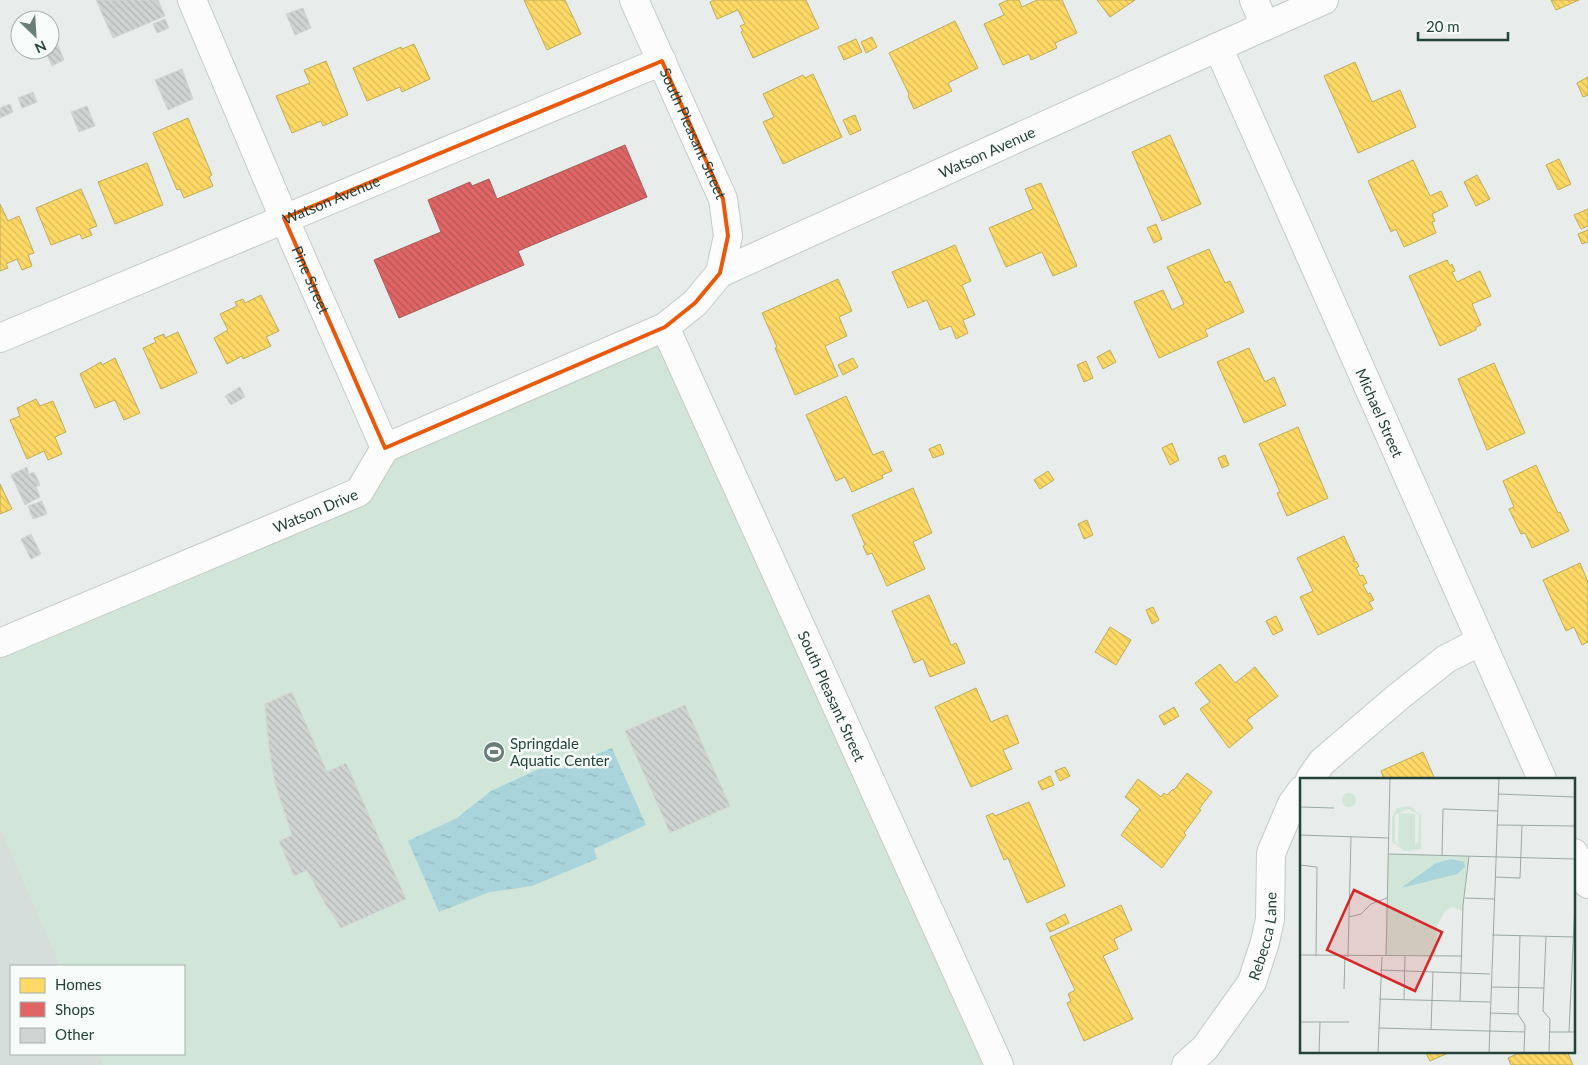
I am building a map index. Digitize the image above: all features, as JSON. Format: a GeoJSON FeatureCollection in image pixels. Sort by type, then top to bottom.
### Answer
{"type":"FeatureCollection","features":[{"type":"Feature","properties":{"kind":"street","name":"Pine Street"},"geometry":{"type":"LineString","coordinates":[[192,0],[284,218],[385,448]]}},
{"type":"Feature","properties":{"kind":"street","name":"South Pleasant Street"},"geometry":{"type":"LineString","coordinates":[[634,0],[723,200],[728,236],[720,273]]}},
{"type":"Feature","properties":{"kind":"street"},"geometry":{"type":"LineString","coordinates":[[1254,0],[1265,26]]}},
{"type":"Feature","properties":{"kind":"street","name":"Watson Avenue"},"geometry":{"type":"LineString","coordinates":[[665,327],[695,303],[720,273],[1218,46],[1324,0]]}},
{"type":"Feature","properties":{"kind":"street","name":"Michael Street"},"geometry":{"type":"LineString","coordinates":[[1218,46],[1542,778]]}},
{"type":"Feature","properties":{"kind":"street","name":"Watson Avenue"},"geometry":{"type":"LineString","coordinates":[[0,338],[662,61]]}},
{"type":"Feature","properties":{"kind":"street","name":"South Pleasant Street"},"geometry":{"type":"LineString","coordinates":[[665,327],[1000,1065]]}},
{"type":"Feature","properties":{"kind":"street"},"geometry":{"type":"LineString","coordinates":[[385,448],[665,327]]}},
{"type":"Feature","properties":{"kind":"street","name":"Watson Drive"},"geometry":{"type":"LineString","coordinates":[[0,643],[359,492],[385,448]]}},
{"type":"Feature","properties":{"kind":"street"},"geometry":{"type":"LineString","coordinates":[[1311,778],[1322,762],[1398,697],[1446,659],[1481,641]]}},
{"type":"Feature","properties":{"kind":"street","name":"Rebecca Lane"},"geometry":{"type":"LineString","coordinates":[[1186,1065],[1206,1048],[1252,982],[1265,942],[1270,919],[1271,853],[1292,804],[1300,793]]}},
{"type":"Feature","properties":{"kind":"street"},"geometry":{"type":"LineString","coordinates":[[1576,857],[1588,884]]}},
{"type":"Feature","properties":{"kind":"highlighted area"},"geometry":{"type":"Polygon","coordinates":[[[662,61],[723,199],[728,236],[720,273],[695,303],[665,327],[385,448],[284,218],[662,61]]]}},
{"type":"Feature","properties":{"kind":"shaded area"},"geometry":{"type":"Polygon","coordinates":[[[0,826],[61,965],[10,965],[10,1055],[99,1055],[104,1065],[0,1065],[0,826]]]}},
{"type":"Feature","properties":{"kind":"green space"},"geometry":{"type":"Polygon","coordinates":[[[665,327],[999,1065],[104,1065],[99,1055],[185,1055],[185,965],[61,965],[0,826],[0,643],[359,492],[385,448],[665,327]]]}},
{"type":"Feature","properties":{"kind":"water"},"geometry":{"type":"Polygon","coordinates":[[[612,748],[646,825],[594,849],[597,859],[532,886],[490,892],[439,912],[408,841],[457,818],[491,791],[556,761],[561,769],[612,748]]]}},
{"type":"Feature","properties":{"kind":"building: Homes"},"geometry":{"type":"Polygon","coordinates":[[[524,0],[565,0],[581,34],[547,50],[524,0]]]}},
{"type":"Feature","properties":{"kind":"building: Homes"},"geometry":{"type":"Polygon","coordinates":[[[714,0],[806,0],[819,28],[753,58],[741,32],[743,31],[740,26],[745,24],[738,10],[717,19],[710,2],[714,0]]]}},
{"type":"Feature","properties":{"kind":"building: Homes"},"geometry":{"type":"Polygon","coordinates":[[[1008,0],[1019,0],[1022,7],[1037,0],[1062,0],[1077,33],[1055,43],[1057,48],[1031,60],[1029,54],[1003,65],[984,24],[1004,15],[999,4],[1008,0]]]}},
{"type":"Feature","properties":{"kind":"building: Homes"},"geometry":{"type":"Polygon","coordinates":[[[1097,0],[1135,0],[1110,17],[1097,0]]]}},
{"type":"Feature","properties":{"kind":"building: Homes"},"geometry":{"type":"Polygon","coordinates":[[[1551,0],[1579,0],[1556,10],[1551,0]]]}},
{"type":"Feature","properties":{"kind":"building: Homes"},"geometry":{"type":"Polygon","coordinates":[[[955,21],[978,68],[948,83],[952,91],[914,109],[908,96],[909,94],[889,53],[955,21]]]}},
{"type":"Feature","properties":{"kind":"building: Homes"},"geometry":{"type":"Polygon","coordinates":[[[872,37],[877,47],[866,53],[861,42],[872,37]]]}},
{"type":"Feature","properties":{"kind":"building: Homes"},"geometry":{"type":"Polygon","coordinates":[[[856,39],[862,52],[844,60],[838,47],[856,39]]]}},
{"type":"Feature","properties":{"kind":"building: Homes"},"geometry":{"type":"Polygon","coordinates":[[[414,44],[430,79],[402,92],[400,87],[367,101],[353,68],[401,47],[402,49],[414,44]]]}},
{"type":"Feature","properties":{"kind":"building: Homes"},"geometry":{"type":"Polygon","coordinates":[[[326,61],[348,115],[323,126],[321,121],[292,133],[276,96],[310,83],[304,70],[326,61]]]}},
{"type":"Feature","properties":{"kind":"building: Homes"},"geometry":{"type":"Polygon","coordinates":[[[1355,62],[1372,102],[1400,90],[1416,127],[1358,153],[1324,76],[1355,62]]]}},
{"type":"Feature","properties":{"kind":"building: Homes"},"geometry":{"type":"Polygon","coordinates":[[[813,74],[842,137],[783,164],[763,122],[774,117],[763,94],[803,75],[805,78],[813,74]]]}},
{"type":"Feature","properties":{"kind":"building: Homes"},"geometry":{"type":"Polygon","coordinates":[[[1588,77],[1588,95],[1583,97],[1577,83],[1588,77]]]}},
{"type":"Feature","properties":{"kind":"building: Homes"},"geometry":{"type":"Polygon","coordinates":[[[855,115],[861,130],[850,135],[843,120],[855,115]]]}},
{"type":"Feature","properties":{"kind":"building: Homes"},"geometry":{"type":"Polygon","coordinates":[[[188,118],[212,175],[209,177],[213,186],[184,198],[180,189],[177,190],[153,133],[188,118]]]}},
{"type":"Feature","properties":{"kind":"building: Homes"},"geometry":{"type":"Polygon","coordinates":[[[1170,135],[1201,204],[1162,221],[1132,152],[1170,135]]]}},
{"type":"Feature","properties":{"kind":"building: Homes"},"geometry":{"type":"Polygon","coordinates":[[[1559,159],[1571,184],[1558,190],[1546,165],[1559,159]]]}},
{"type":"Feature","properties":{"kind":"building: Homes"},"geometry":{"type":"Polygon","coordinates":[[[1413,160],[1430,196],[1441,191],[1448,206],[1432,214],[1435,221],[1432,222],[1436,233],[1404,247],[1396,229],[1391,232],[1368,181],[1413,160]]]}},
{"type":"Feature","properties":{"kind":"building: Homes"},"geometry":{"type":"Polygon","coordinates":[[[147,163],[163,205],[115,224],[98,182],[147,163]]]}},
{"type":"Feature","properties":{"kind":"building: Homes"},"geometry":{"type":"Polygon","coordinates":[[[1477,175],[1490,199],[1476,206],[1464,182],[1477,175]]]}},
{"type":"Feature","properties":{"kind":"building: Homes"},"geometry":{"type":"Polygon","coordinates":[[[1041,183],[1077,266],[1053,276],[1042,252],[1006,267],[989,228],[1033,209],[1025,189],[1041,183]]]}},
{"type":"Feature","properties":{"kind":"building: Homes"},"geometry":{"type":"Polygon","coordinates":[[[81,189],[97,226],[89,229],[92,235],[82,239],[80,234],[51,245],[36,208],[81,189]]]}},
{"type":"Feature","properties":{"kind":"building: Homes"},"geometry":{"type":"Polygon","coordinates":[[[0,204],[8,221],[19,216],[34,253],[28,255],[32,266],[22,270],[17,259],[6,264],[8,268],[0,271],[0,204]]]}},
{"type":"Feature","properties":{"kind":"building: Homes"},"geometry":{"type":"Polygon","coordinates":[[[1588,209],[1588,226],[1581,229],[1574,215],[1588,209]]]}},
{"type":"Feature","properties":{"kind":"building: Homes"},"geometry":{"type":"Polygon","coordinates":[[[1156,224],[1162,239],[1154,243],[1147,228],[1156,224]]]}},
{"type":"Feature","properties":{"kind":"building: Homes"},"geometry":{"type":"Polygon","coordinates":[[[1588,230],[1588,242],[1582,244],[1578,234],[1588,230]]]}},
{"type":"Feature","properties":{"kind":"building: Homes"},"geometry":{"type":"Polygon","coordinates":[[[955,245],[971,281],[962,285],[975,315],[963,320],[968,333],[956,339],[951,326],[940,330],[927,300],[908,308],[892,272],[955,245]]]}},
{"type":"Feature","properties":{"kind":"building: Homes"},"geometry":{"type":"Polygon","coordinates":[[[1209,249],[1225,283],[1230,281],[1244,312],[1205,330],[1208,336],[1159,358],[1134,302],[1163,290],[1172,310],[1184,304],[1167,267],[1209,249]]]}},
{"type":"Feature","properties":{"kind":"building: Homes"},"geometry":{"type":"Polygon","coordinates":[[[1447,260],[1450,266],[1452,264],[1455,271],[1452,272],[1457,282],[1480,271],[1491,296],[1472,304],[1481,325],[1476,327],[1476,330],[1440,346],[1409,276],[1447,260]]]}},
{"type":"Feature","properties":{"kind":"building: Homes"},"geometry":{"type":"Polygon","coordinates":[[[838,279],[852,311],[839,317],[847,336],[825,346],[838,376],[795,395],[762,313],[838,279]]]}},
{"type":"Feature","properties":{"kind":"building: Homes"},"geometry":{"type":"Polygon","coordinates":[[[261,295],[279,331],[266,337],[271,346],[243,359],[242,356],[227,364],[214,338],[228,330],[220,314],[237,306],[235,302],[243,299],[245,303],[261,295]]]}},
{"type":"Feature","properties":{"kind":"building: Homes"},"geometry":{"type":"Polygon","coordinates":[[[178,332],[197,373],[161,389],[143,348],[156,342],[154,338],[164,334],[165,338],[178,332]]]}},
{"type":"Feature","properties":{"kind":"building: Homes"},"geometry":{"type":"Polygon","coordinates":[[[1249,348],[1265,382],[1274,377],[1286,405],[1244,423],[1217,362],[1249,348]]]}},
{"type":"Feature","properties":{"kind":"building: Homes"},"geometry":{"type":"Polygon","coordinates":[[[1110,350],[1116,362],[1103,369],[1097,357],[1110,350]]]}},
{"type":"Feature","properties":{"kind":"building: Homes"},"geometry":{"type":"Polygon","coordinates":[[[115,358],[140,413],[124,420],[115,400],[95,408],[80,374],[101,362],[102,365],[115,358]]]}},
{"type":"Feature","properties":{"kind":"building: Homes"},"geometry":{"type":"Polygon","coordinates":[[[853,358],[858,367],[843,375],[838,365],[853,358]]]}},
{"type":"Feature","properties":{"kind":"building: Homes"},"geometry":{"type":"Polygon","coordinates":[[[1086,361],[1093,378],[1084,382],[1077,365],[1086,361]]]}},
{"type":"Feature","properties":{"kind":"building: Homes"},"geometry":{"type":"Polygon","coordinates":[[[1494,363],[1525,433],[1487,450],[1458,379],[1494,363]]]}},
{"type":"Feature","properties":{"kind":"building: Homes"},"geometry":{"type":"Polygon","coordinates":[[[846,396],[873,455],[883,451],[892,471],[882,475],[883,478],[852,492],[845,477],[836,481],[806,415],[846,396]]]}},
{"type":"Feature","properties":{"kind":"building: Homes"},"geometry":{"type":"Polygon","coordinates":[[[36,399],[40,406],[53,401],[66,432],[55,437],[62,454],[48,460],[44,451],[27,459],[10,420],[20,416],[17,408],[36,399]]]}},
{"type":"Feature","properties":{"kind":"building: Homes"},"geometry":{"type":"Polygon","coordinates":[[[1298,427],[1328,498],[1287,516],[1277,493],[1280,492],[1259,444],[1298,427]]]}},
{"type":"Feature","properties":{"kind":"building: Homes"},"geometry":{"type":"Polygon","coordinates":[[[1172,443],[1179,460],[1170,465],[1162,448],[1172,443]]]}},
{"type":"Feature","properties":{"kind":"building: Homes"},"geometry":{"type":"Polygon","coordinates":[[[940,444],[944,454],[933,458],[929,449],[940,444]]]}},
{"type":"Feature","properties":{"kind":"building: Homes"},"geometry":{"type":"Polygon","coordinates":[[[1225,455],[1229,465],[1222,468],[1218,458],[1225,455]]]}},
{"type":"Feature","properties":{"kind":"building: Homes"},"geometry":{"type":"Polygon","coordinates":[[[1536,465],[1558,513],[1560,512],[1569,531],[1532,548],[1525,533],[1521,534],[1509,509],[1514,507],[1503,481],[1536,465]]]}},
{"type":"Feature","properties":{"kind":"building: Homes"},"geometry":{"type":"Polygon","coordinates":[[[1048,471],[1054,480],[1040,489],[1034,480],[1048,471]]]}},
{"type":"Feature","properties":{"kind":"building: Homes"},"geometry":{"type":"Polygon","coordinates":[[[0,484],[12,509],[0,514],[0,484]]]}},
{"type":"Feature","properties":{"kind":"building: Homes"},"geometry":{"type":"Polygon","coordinates":[[[913,488],[932,533],[913,542],[925,569],[887,586],[872,553],[867,555],[863,546],[865,545],[852,515],[913,488]]]}},
{"type":"Feature","properties":{"kind":"building: Homes"},"geometry":{"type":"Polygon","coordinates":[[[1087,520],[1093,535],[1084,539],[1078,524],[1087,520]]]}},
{"type":"Feature","properties":{"kind":"building: Homes"},"geometry":{"type":"Polygon","coordinates":[[[1344,536],[1355,560],[1353,560],[1354,562],[1356,561],[1359,566],[1356,568],[1360,576],[1363,575],[1367,583],[1363,585],[1374,600],[1369,602],[1373,609],[1318,635],[1300,597],[1313,591],[1297,558],[1344,536]]]}},
{"type":"Feature","properties":{"kind":"building: Homes"},"geometry":{"type":"Polygon","coordinates":[[[1580,563],[1588,582],[1588,642],[1582,645],[1574,627],[1566,631],[1543,580],[1580,563]]]}},
{"type":"Feature","properties":{"kind":"building: Homes"},"geometry":{"type":"Polygon","coordinates":[[[929,595],[951,645],[956,643],[965,663],[930,677],[923,659],[914,663],[892,611],[929,595]]]}},
{"type":"Feature","properties":{"kind":"building: Homes"},"geometry":{"type":"Polygon","coordinates":[[[1153,607],[1159,620],[1152,624],[1146,610],[1153,607]]]}},
{"type":"Feature","properties":{"kind":"building: Homes"},"geometry":{"type":"Polygon","coordinates":[[[1276,616],[1283,630],[1273,635],[1266,621],[1276,616]]]}},
{"type":"Feature","properties":{"kind":"building: Homes"},"geometry":{"type":"Polygon","coordinates":[[[1110,627],[1131,640],[1116,665],[1095,652],[1110,627]]]}},
{"type":"Feature","properties":{"kind":"building: Homes"},"geometry":{"type":"Polygon","coordinates":[[[1220,664],[1235,683],[1255,667],[1278,696],[1247,720],[1253,728],[1229,748],[1200,709],[1210,702],[1195,683],[1220,664]]]}},
{"type":"Feature","properties":{"kind":"building: Homes"},"geometry":{"type":"Polygon","coordinates":[[[976,688],[991,722],[1007,715],[1019,743],[1003,750],[1012,769],[971,787],[935,707],[976,688]]]}},
{"type":"Feature","properties":{"kind":"building: Homes"},"geometry":{"type":"Polygon","coordinates":[[[1174,707],[1179,716],[1164,725],[1159,716],[1174,707]]]}},
{"type":"Feature","properties":{"kind":"building: Homes"},"geometry":{"type":"Polygon","coordinates":[[[1423,752],[1435,778],[1384,778],[1381,771],[1423,752]]]}},
{"type":"Feature","properties":{"kind":"building: Homes"},"geometry":{"type":"Polygon","coordinates":[[[1065,767],[1070,776],[1060,781],[1055,771],[1065,767]]]}},
{"type":"Feature","properties":{"kind":"building: Homes"},"geometry":{"type":"Polygon","coordinates":[[[1187,773],[1212,792],[1184,833],[1186,835],[1162,868],[1121,835],[1140,809],[1125,797],[1138,779],[1161,797],[1164,793],[1167,795],[1174,790],[1187,773]]]}},
{"type":"Feature","properties":{"kind":"building: Homes"},"geometry":{"type":"Polygon","coordinates":[[[1050,776],[1054,785],[1042,790],[1038,782],[1050,776]]]}},
{"type":"Feature","properties":{"kind":"building: Homes"},"geometry":{"type":"Polygon","coordinates":[[[1029,802],[1065,886],[1027,903],[1008,858],[1004,860],[986,816],[993,813],[995,816],[1029,802]]]}},
{"type":"Feature","properties":{"kind":"building: Homes"},"geometry":{"type":"Polygon","coordinates":[[[1121,905],[1132,930],[1114,939],[1118,949],[1103,956],[1133,1019],[1084,1041],[1067,1003],[1071,1001],[1068,994],[1075,990],[1050,937],[1121,905]]]}},
{"type":"Feature","properties":{"kind":"building: Homes"},"geometry":{"type":"Polygon","coordinates":[[[1065,914],[1069,923],[1050,932],[1046,924],[1065,914]]]}},
{"type":"Feature","properties":{"kind":"building: Homes"},"geometry":{"type":"Polygon","coordinates":[[[1426,1052],[1445,1052],[1446,1054],[1430,1061],[1426,1052]]]}},
{"type":"Feature","properties":{"kind":"building: Homes"},"geometry":{"type":"Polygon","coordinates":[[[1522,1052],[1567,1052],[1573,1065],[1511,1065],[1508,1058],[1522,1052]]]}},
{"type":"Feature","properties":{"kind":"building: Shops"},"geometry":{"type":"Polygon","coordinates":[[[625,145],[647,197],[518,251],[524,265],[399,318],[374,260],[441,232],[428,200],[470,182],[472,186],[489,179],[497,199],[625,145]]]}},
{"type":"Feature","properties":{"kind":"building: Other"},"geometry":{"type":"Polygon","coordinates":[[[96,0],[158,0],[165,16],[113,38],[96,0]]]}},
{"type":"Feature","properties":{"kind":"building: Other"},"geometry":{"type":"Polygon","coordinates":[[[303,8],[311,28],[295,35],[286,14],[303,8]]]}},
{"type":"Feature","properties":{"kind":"building: Other"},"geometry":{"type":"Polygon","coordinates":[[[165,19],[169,28],[157,33],[153,24],[165,19]]]}},
{"type":"Feature","properties":{"kind":"building: Other"},"geometry":{"type":"Polygon","coordinates":[[[60,50],[64,60],[52,66],[49,60],[60,60],[60,50]]]}},
{"type":"Feature","properties":{"kind":"building: Other"},"geometry":{"type":"Polygon","coordinates":[[[182,69],[193,99],[168,110],[155,80],[182,69]]]}},
{"type":"Feature","properties":{"kind":"building: Other"},"geometry":{"type":"Polygon","coordinates":[[[33,92],[37,102],[22,108],[18,98],[33,92]]]}},
{"type":"Feature","properties":{"kind":"building: Other"},"geometry":{"type":"Polygon","coordinates":[[[10,104],[13,112],[0,118],[0,108],[10,104]]]}},
{"type":"Feature","properties":{"kind":"building: Other"},"geometry":{"type":"Polygon","coordinates":[[[87,106],[95,126],[79,132],[71,112],[87,106]]]}},
{"type":"Feature","properties":{"kind":"building: Other"},"geometry":{"type":"Polygon","coordinates":[[[240,387],[245,397],[231,405],[225,396],[240,387]]]}},
{"type":"Feature","properties":{"kind":"building: Other"},"geometry":{"type":"Polygon","coordinates":[[[27,467],[29,474],[34,472],[40,485],[36,487],[40,497],[25,505],[11,475],[27,467]]]}},
{"type":"Feature","properties":{"kind":"building: Other"},"geometry":{"type":"Polygon","coordinates":[[[42,501],[47,514],[33,519],[28,506],[42,501]]]}},
{"type":"Feature","properties":{"kind":"building: Other"},"geometry":{"type":"Polygon","coordinates":[[[31,534],[41,554],[31,559],[21,539],[31,534]]]}},
{"type":"Feature","properties":{"kind":"building: Other"},"geometry":{"type":"Polygon","coordinates":[[[292,692],[327,772],[346,763],[406,899],[341,928],[307,870],[294,876],[279,841],[292,835],[275,783],[265,704],[292,692]]]}},
{"type":"Feature","properties":{"kind":"building: Other"},"geometry":{"type":"Polygon","coordinates":[[[685,705],[730,806],[670,833],[625,731],[685,705]]]}},
{"type":"Feature","properties":{"kind":"place","name":"Springdale Aquatic Center"},"geometry":{"type":"Point","coordinates":[494,752]}}]}
